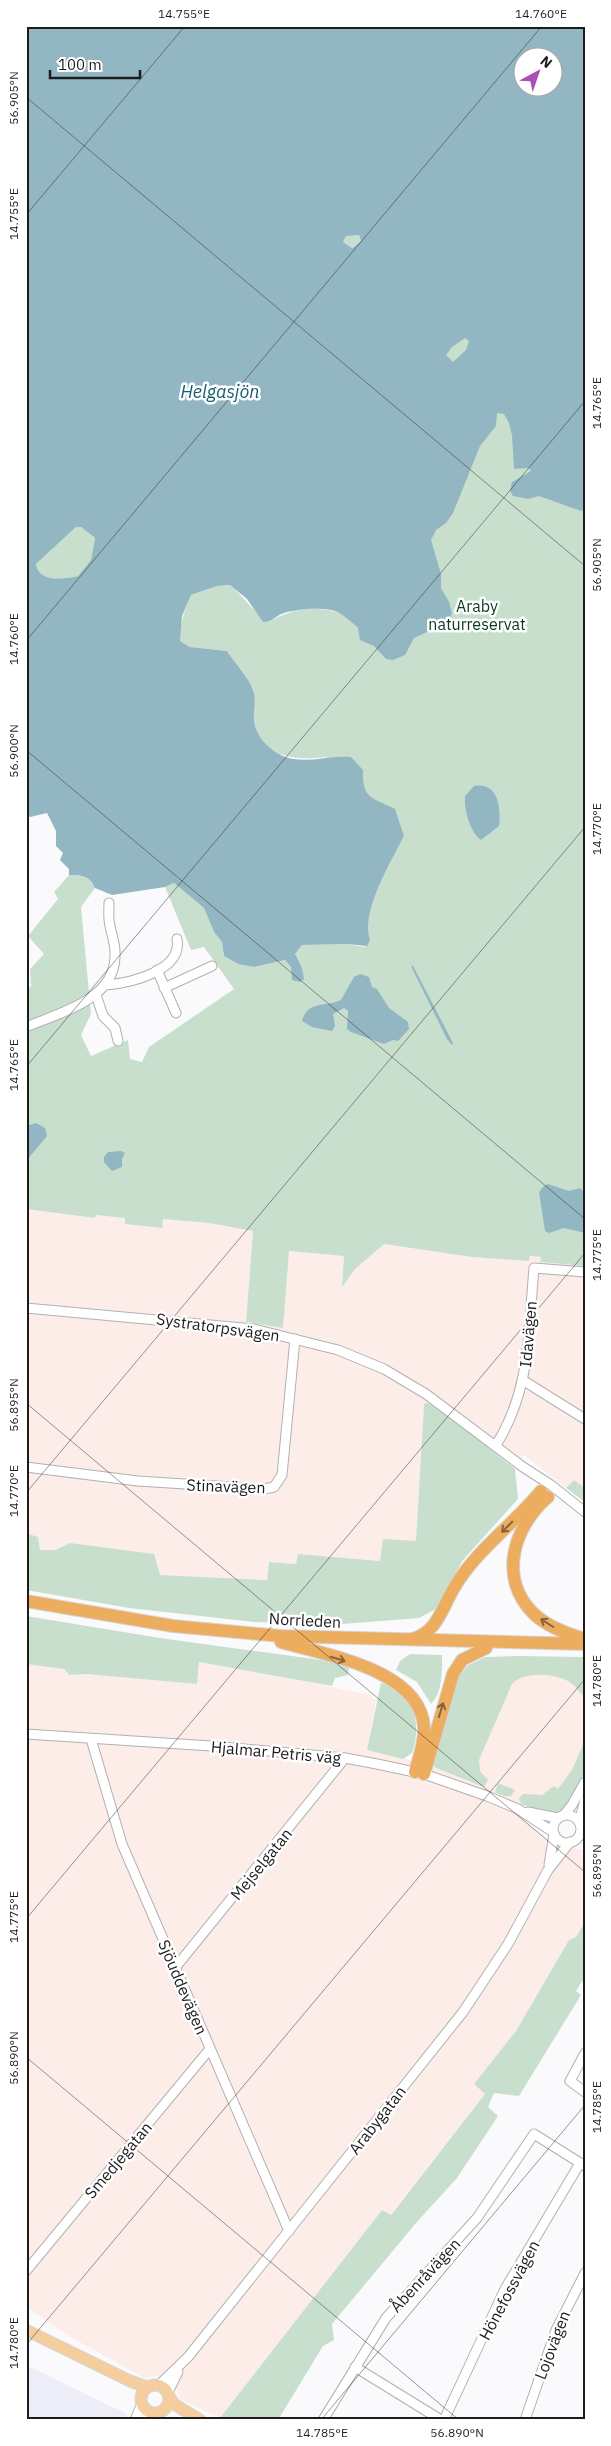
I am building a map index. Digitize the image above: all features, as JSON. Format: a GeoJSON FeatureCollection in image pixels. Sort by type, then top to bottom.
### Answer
{"type":"FeatureCollection","features":[{"type":"Feature","properties":{"kind":"highway"},"geometry":{"type":"LineString","coordinates":[[547,1491],[519,1534],[512,1570],[516,1586],[523,1601],[543,1621],[585,1639]]}},
{"type":"Feature","properties":{"kind":"highway"},"geometry":{"type":"LineString","coordinates":[[406,1641],[419,1638],[429,1631],[466,1570],[547,1491]]}},
{"type":"Feature","properties":{"kind":"highway","name":"Norrleden"},"geometry":{"type":"LineString","coordinates":[[26,1602],[121,1618],[221,1631],[299,1637],[585,1644]]}},
{"type":"Feature","properties":{"kind":"highway","name":"Norrleden"},"geometry":{"type":"LineString","coordinates":[[26,1608],[170,1631],[281,1642],[585,1650]]}},
{"type":"Feature","properties":{"kind":"highway"},"geometry":{"type":"LineString","coordinates":[[281,1642],[374,1670],[392,1679],[410,1692],[420,1708],[424,1729],[419,1773]]}},
{"type":"Feature","properties":{"kind":"highway"},"geometry":{"type":"LineString","coordinates":[[419,1773],[453,1674],[462,1660],[486,1648]]}},
{"type":"Feature","properties":{"kind":"main road"},"geometry":{"type":"LineString","coordinates":[[26,2325],[83,2358],[137,2384],[161,2390],[174,2404],[200,2420]]}},
{"type":"Feature","properties":{"kind":"main road"},"geometry":{"type":"LineString","coordinates":[[26,2330],[46,2338]]}},
{"type":"Feature","properties":{"kind":"main road"},"geometry":{"type":"LineString","coordinates":[[83,2358],[134,2391],[146,2409],[171,2411],[192,2420]]}},
{"type":"Feature","properties":{"kind":"main road"},"geometry":{"type":"LineString","coordinates":[[142,2402],[143,2391],[161,2390]]}},
{"type":"Feature","properties":{"kind":"main road"},"geometry":{"type":"LineString","coordinates":[[159,2411],[167,2406],[161,2390]]}},
{"type":"Feature","properties":{"kind":"street"},"geometry":{"type":"LineString","coordinates":[[26,1027],[96,995],[106,985],[116,959],[115,945],[110,926],[109,903]]}},
{"type":"Feature","properties":{"kind":"street"},"geometry":{"type":"LineString","coordinates":[[106,985],[130,982],[157,970],[175,957],[178,946],[177,939]]}},
{"type":"Feature","properties":{"kind":"street"},"geometry":{"type":"LineString","coordinates":[[164,988],[212,966]]}},
{"type":"Feature","properties":{"kind":"street"},"geometry":{"type":"LineString","coordinates":[[157,970],[176,1014]]}},
{"type":"Feature","properties":{"kind":"street"},"geometry":{"type":"LineString","coordinates":[[96,995],[103,1016],[115,1028],[118,1041]]}},
{"type":"Feature","properties":{"kind":"street","name":"Idavägen"},"geometry":{"type":"LineString","coordinates":[[496,1446],[514,1413],[524,1381],[534,1268],[585,1272]]}},
{"type":"Feature","properties":{"kind":"street","name":"Systratorpsvägen"},"geometry":{"type":"LineString","coordinates":[[26,1308],[254,1329],[338,1350],[384,1369],[426,1394],[496,1446],[547,1491],[568,1500],[585,1512]]}},
{"type":"Feature","properties":{"kind":"street","name":"Stinavägen"},"geometry":{"type":"LineString","coordinates":[[26,1467],[138,1481],[264,1489],[274,1487],[282,1475],[295,1339]]}},
{"type":"Feature","properties":{"kind":"street"},"geometry":{"type":"LineString","coordinates":[[524,1381],[585,1419]]}},
{"type":"Feature","properties":{"kind":"street","name":"Hjalmar Petris väg"},"geometry":{"type":"LineString","coordinates":[[26,1734],[210,1746],[345,1758],[419,1773],[518,1809],[561,1817]]}},
{"type":"Feature","properties":{"kind":"street","name":"Sjöuddevägen"},"geometry":{"type":"LineString","coordinates":[[90,1739],[122,1844],[289,2231]]}},
{"type":"Feature","properties":{"kind":"street","name":"Mejselgatan"},"geometry":{"type":"LineString","coordinates":[[175,1968],[345,1758]]}},
{"type":"Feature","properties":{"kind":"street"},"geometry":{"type":"LineString","coordinates":[[585,1782],[572,1806],[554,1824],[554,1833],[561,1841],[585,1844]]}},
{"type":"Feature","properties":{"kind":"street"},"geometry":{"type":"LineString","coordinates":[[572,1841],[579,1835],[585,1800]]}},
{"type":"Feature","properties":{"kind":"street","name":"Hjalmar Petris väg"},"geometry":{"type":"LineString","coordinates":[[518,1809],[554,1833]]}},
{"type":"Feature","properties":{"kind":"street"},"geometry":{"type":"LineString","coordinates":[[561,1817],[572,1816],[581,1827]]}},
{"type":"Feature","properties":{"kind":"street","name":"Arabygatan"},"geometry":{"type":"LineString","coordinates":[[548,1870],[554,1833]]}},
{"type":"Feature","properties":{"kind":"street","name":"Arabygatan"},"geometry":{"type":"LineString","coordinates":[[161,2390],[463,2012],[508,1944],[548,1870],[572,1841]]}},
{"type":"Feature","properties":{"kind":"street","name":"Smedjegatan"},"geometry":{"type":"LineString","coordinates":[[26,2271],[210,2050]]}},
{"type":"Feature","properties":{"kind":"street"},"geometry":{"type":"LineString","coordinates":[[585,2053],[570,2081],[585,2092]]}},
{"type":"Feature","properties":{"kind":"street","name":"Åbenråvägen"},"geometry":{"type":"LineString","coordinates":[[324,2420],[386,2318],[477,2218],[534,2134],[582,2165]]}},
{"type":"Feature","properties":{"kind":"street","name":"Hönefossvägen"},"geometry":{"type":"LineString","coordinates":[[443,2420],[505,2289],[582,2165]]}},
{"type":"Feature","properties":{"kind":"street","name":"Lojovägen"},"geometry":{"type":"LineString","coordinates":[[525,2420],[556,2330],[585,2273]]}},
{"type":"Feature","properties":{"kind":"street"},"geometry":{"type":"LineString","coordinates":[[355,2367],[443,2420]]}},
{"type":"Feature","properties":{"kind":"street"},"geometry":{"type":"LineString","coordinates":[[135,2420],[142,2402]]}},
{"type":"Feature","properties":{"kind":"street"},"geometry":{"type":"LineString","coordinates":[[143,2420],[159,2411]]}},
{"type":"Feature","properties":{"kind":"shaded area"},"geometry":{"type":"Polygon","coordinates":[[[26,1209],[94,1218],[96,1215],[125,1218],[125,1224],[161,1228],[163,1219],[209,1223],[253,1231],[246,1322],[283,1327],[288,1251],[344,1256],[342,1286],[355,1269],[384,1244],[472,1257],[529,1261],[530,1256],[541,1257],[541,1262],[585,1266],[585,1488],[574,1480],[566,1488],[524,1455],[515,1469],[464,1428],[428,1403],[424,1405],[416,1541],[381,1561],[298,1554],[296,1564],[270,1562],[268,1580],[160,1575],[70,1543],[55,1550],[40,1550],[38,1537],[26,1533],[26,1209]]]}},
{"type":"Feature","properties":{"kind":"shaded area"},"geometry":{"type":"Polygon","coordinates":[[[199,1662],[290,1678],[369,1695],[376,1701],[367,1750],[439,1767],[484,1668],[585,1677],[585,1747],[575,1769],[559,1790],[538,1797],[526,1821],[542,1838],[585,1851],[585,1922],[576,1937],[569,1940],[516,2031],[474,2084],[485,2094],[390,2215],[382,2210],[220,2418],[180,2399],[177,2390],[157,2376],[144,2378],[69,2336],[26,2307],[26,1664],[64,1669],[69,1675],[86,1674],[197,1684],[199,1662]]]}},
{"type":"Feature","properties":{"kind":"shaded area"},"geometry":{"type":"Polygon","coordinates":[[[26,2365],[127,2414],[125,2420],[26,2420],[26,2365]]]}},
{"type":"Feature","properties":{"kind":"green space"},"geometry":{"type":"Polygon","coordinates":[[[346,235],[359,235],[361,241],[351,248],[343,242],[346,235]]]}},
{"type":"Feature","properties":{"kind":"green space","name":"Araby naturreservat"},"geometry":{"type":"Polygon","coordinates":[[[466,328],[585,384],[585,1266],[540,1262],[541,1257],[530,1256],[529,1261],[472,1257],[384,1244],[355,1269],[342,1287],[344,1256],[289,1251],[283,1328],[246,1322],[253,1231],[209,1223],[163,1219],[162,1228],[125,1224],[125,1218],[96,1215],[95,1218],[26,1209],[26,988],[31,987],[30,969],[44,954],[28,936],[58,899],[54,892],[69,875],[82,876],[91,881],[95,888],[81,907],[91,1014],[81,1035],[91,1056],[128,1040],[130,1059],[142,1062],[149,1047],[234,989],[204,947],[191,950],[165,887],[174,883],[204,908],[214,932],[222,942],[224,956],[238,964],[254,967],[285,960],[290,964],[293,974],[303,974],[299,959],[295,954],[302,945],[347,944],[365,947],[369,940],[367,929],[373,902],[404,836],[381,816],[326,757],[304,758],[282,755],[265,744],[258,735],[254,724],[255,702],[253,689],[248,679],[227,651],[190,647],[180,641],[180,635],[184,612],[191,595],[217,586],[230,585],[259,615],[269,622],[284,614],[301,610],[327,610],[342,615],[358,628],[361,640],[415,359],[466,328]]]}},
{"type":"Feature","properties":{"kind":"green space"},"geometry":{"type":"Polygon","coordinates":[[[76,527],[81,527],[95,538],[91,560],[78,576],[53,578],[42,574],[36,564],[76,527]]]}},
{"type":"Feature","properties":{"kind":"green space"},"geometry":{"type":"Polygon","coordinates":[[[428,1403],[464,1428],[515,1469],[518,1499],[463,1560],[436,1609],[419,1618],[330,1625],[254,1622],[129,1608],[26,1590],[26,1533],[38,1537],[40,1550],[55,1550],[70,1543],[154,1554],[160,1575],[267,1580],[269,1562],[296,1564],[298,1554],[380,1561],[383,1539],[416,1541],[424,1404],[428,1403]]]}},
{"type":"Feature","properties":{"kind":"green space"},"geometry":{"type":"Polygon","coordinates":[[[574,1480],[585,1488],[585,1502],[566,1488],[574,1480]]]}},
{"type":"Feature","properties":{"kind":"green space"},"geometry":{"type":"Polygon","coordinates":[[[26,1616],[160,1638],[328,1661],[349,1668],[348,1675],[335,1678],[332,1686],[199,1662],[197,1684],[86,1674],[69,1675],[64,1669],[26,1664],[26,1616]]]}},
{"type":"Feature","properties":{"kind":"green space"},"geometry":{"type":"Polygon","coordinates":[[[410,1654],[442,1655],[440,1687],[438,1694],[431,1704],[417,1682],[396,1670],[400,1661],[410,1654]]]}},
{"type":"Feature","properties":{"kind":"green space"},"geometry":{"type":"Polygon","coordinates":[[[485,1657],[585,1657],[585,1697],[571,1683],[558,1677],[532,1675],[517,1680],[512,1684],[479,1760],[480,1771],[488,1780],[484,1787],[436,1768],[432,1763],[454,1684],[467,1666],[485,1657]]]}},
{"type":"Feature","properties":{"kind":"green space"},"geometry":{"type":"Polygon","coordinates":[[[381,1683],[393,1687],[402,1693],[413,1710],[416,1720],[415,1742],[412,1753],[403,1759],[367,1750],[381,1683]]]}},
{"type":"Feature","properties":{"kind":"green space"},"geometry":{"type":"Polygon","coordinates":[[[585,1740],[585,1775],[565,1811],[551,1814],[521,1804],[519,1798],[523,1794],[542,1795],[554,1786],[558,1789],[572,1770],[585,1740]]]}},
{"type":"Feature","properties":{"kind":"green space"},"geometry":{"type":"Polygon","coordinates":[[[498,1783],[515,1790],[511,1796],[495,1792],[498,1783]]]}},
{"type":"Feature","properties":{"kind":"green space"},"geometry":{"type":"Polygon","coordinates":[[[585,1922],[585,1977],[576,1991],[581,1995],[519,2096],[494,2093],[488,2107],[498,2116],[457,2178],[416,2223],[332,2324],[334,2340],[323,2346],[278,2420],[220,2418],[382,2210],[391,2215],[485,2094],[474,2084],[516,2031],[569,1940],[576,1937],[585,1922]]]}},
{"type":"Feature","properties":{"kind":"water","name":"Helgasjön"},"geometry":{"type":"Polygon","coordinates":[[[26,26],[585,26],[585,509],[581,511],[539,496],[528,499],[513,496],[510,491],[512,482],[531,471],[529,468],[514,469],[512,435],[509,423],[504,414],[497,413],[496,426],[480,446],[453,513],[446,523],[436,530],[431,540],[441,574],[441,588],[449,602],[452,613],[449,622],[414,638],[405,655],[393,660],[386,659],[374,646],[360,640],[358,628],[344,616],[328,609],[297,610],[263,622],[247,599],[230,585],[217,586],[191,595],[182,616],[180,641],[190,647],[227,651],[248,680],[254,693],[254,721],[256,728],[262,740],[268,746],[280,754],[293,759],[308,760],[351,757],[363,770],[366,792],[374,799],[395,809],[404,836],[373,902],[369,916],[368,929],[370,940],[367,946],[347,944],[302,945],[295,954],[304,976],[304,979],[300,982],[292,980],[291,967],[285,960],[254,967],[238,964],[224,956],[222,942],[214,932],[204,908],[174,883],[165,887],[112,895],[95,888],[91,881],[85,877],[69,875],[69,869],[60,860],[63,853],[56,846],[56,831],[47,813],[30,817],[26,815],[26,26]],[[359,235],[346,236],[343,242],[352,248],[361,241],[359,235]],[[465,338],[452,347],[446,355],[453,362],[466,350],[469,341],[465,338]],[[76,527],[36,564],[42,574],[59,579],[78,576],[91,560],[95,538],[81,527],[76,527]]]}},
{"type":"Feature","properties":{"kind":"water"},"geometry":{"type":"Polygon","coordinates":[[[474,786],[489,788],[497,798],[499,805],[499,826],[481,840],[474,832],[468,820],[466,808],[465,796],[474,786]]]}},
{"type":"Feature","properties":{"kind":"water"},"geometry":{"type":"Polygon","coordinates":[[[411,966],[413,966],[453,1043],[452,1045],[447,1039],[411,966]]]}},
{"type":"Feature","properties":{"kind":"water"},"geometry":{"type":"Polygon","coordinates":[[[360,974],[369,977],[372,987],[377,989],[389,1008],[408,1022],[409,1029],[398,1041],[393,1040],[384,1044],[351,1032],[347,1029],[348,1011],[344,1008],[333,1014],[335,1026],[332,1031],[312,1027],[302,1021],[305,1014],[313,1007],[341,1000],[354,977],[360,974]]]}},
{"type":"Feature","properties":{"kind":"water"},"geometry":{"type":"Polygon","coordinates":[[[36,1123],[45,1128],[47,1136],[26,1161],[26,1126],[36,1123]]]}},
{"type":"Feature","properties":{"kind":"water"},"geometry":{"type":"Polygon","coordinates":[[[121,1151],[125,1153],[122,1159],[122,1167],[112,1171],[104,1162],[104,1157],[108,1152],[121,1151]]]}},
{"type":"Feature","properties":{"kind":"water"},"geometry":{"type":"Polygon","coordinates":[[[548,1184],[569,1191],[580,1188],[583,1191],[585,1233],[564,1228],[549,1233],[545,1231],[539,1192],[548,1184]]]}}]}
